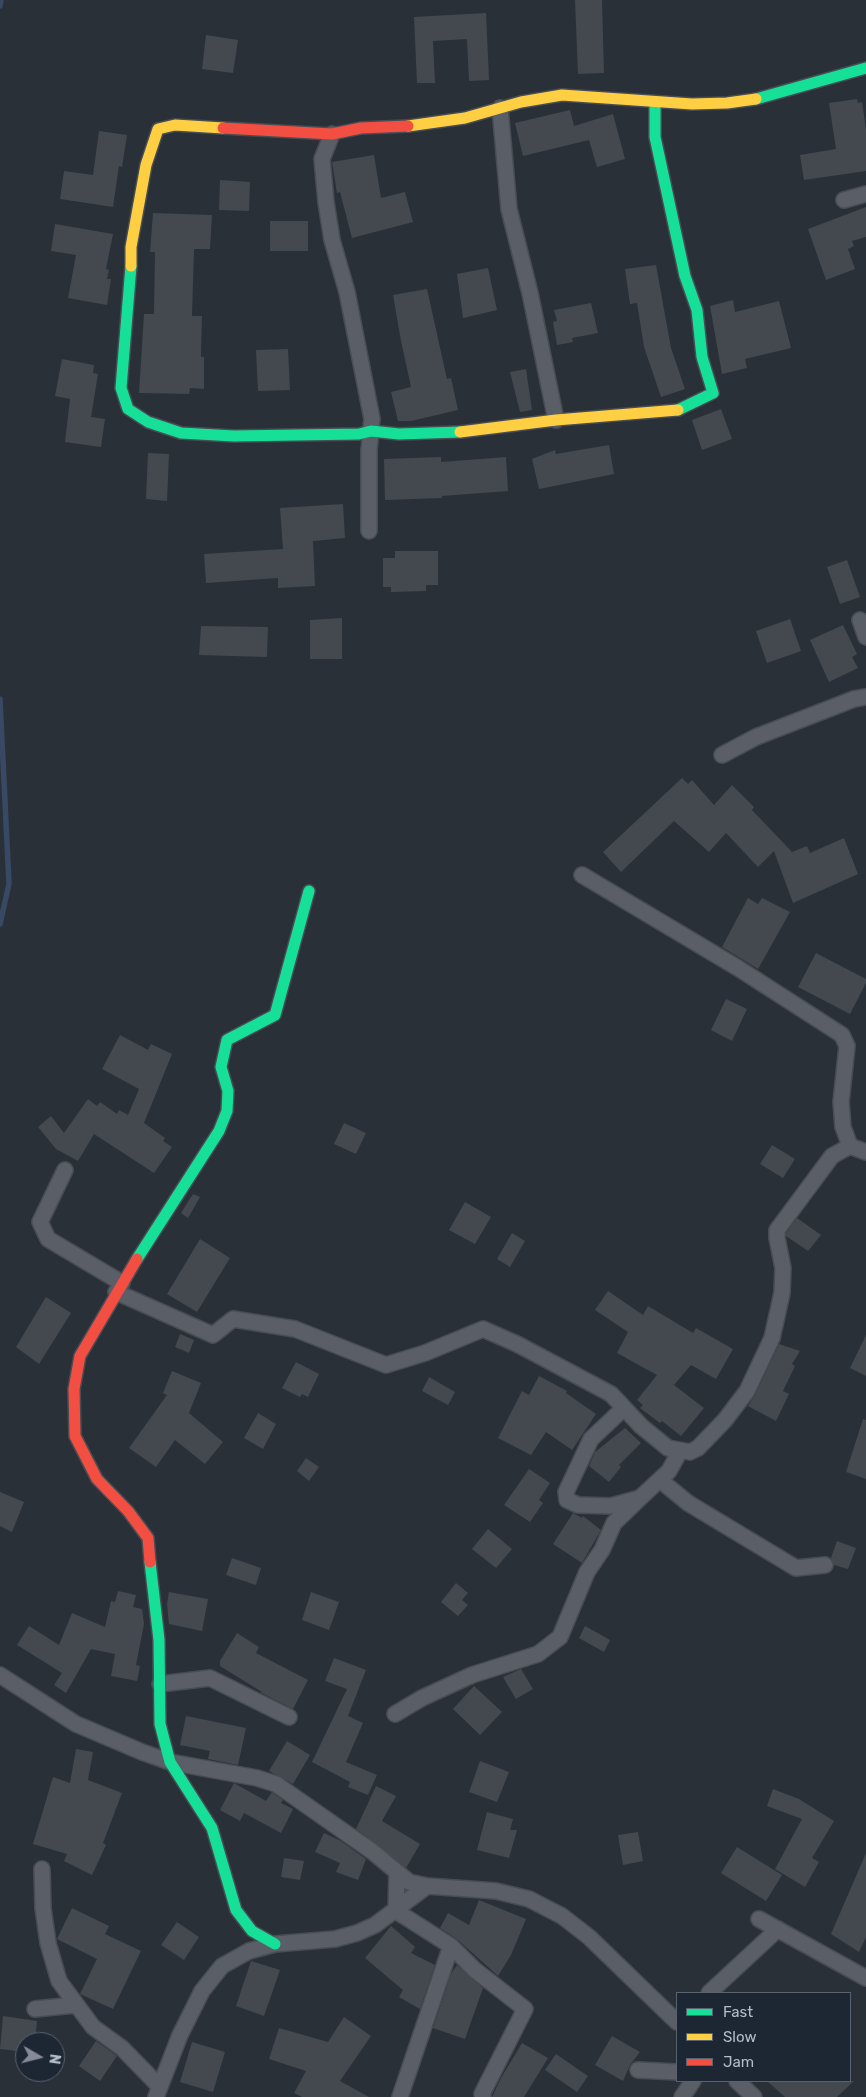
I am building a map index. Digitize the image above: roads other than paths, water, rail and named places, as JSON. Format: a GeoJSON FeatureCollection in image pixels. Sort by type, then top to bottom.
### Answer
{"type":"FeatureCollection","features":[{"type":"Feature","properties":{"kind":"street"},"geometry":{"type":"LineString","coordinates":[[654,102],[655,137],[685,276],[697,310],[702,356],[713,393],[682,410],[556,420],[448,433],[399,434],[371,431],[359,434],[274,436],[181,433],[148,422],[128,409],[121,388],[130,290],[131,247],[146,165],[152,142],[158,129],[175,125],[332,134],[361,128],[419,126],[465,118],[500,108],[562,95],[609,97],[654,102],[727,103],[768,97],[866,68]]}},
{"type":"Feature","properties":{"kind":"street"},"geometry":{"type":"LineString","coordinates":[[500,108],[509,209],[530,292],[556,420]]}},
{"type":"Feature","properties":{"kind":"street"},"geometry":{"type":"LineString","coordinates":[[332,134],[322,159],[326,202],[332,240],[347,292],[372,419],[369,531]]}},
{"type":"Feature","properties":{"kind":"street"},"geometry":{"type":"LineString","coordinates":[[844,200],[866,194]]}},
{"type":"Feature","properties":{"kind":"street"},"geometry":{"type":"LineString","coordinates":[[860,620],[866,637]]}},
{"type":"Feature","properties":{"kind":"street"},"geometry":{"type":"LineString","coordinates":[[722,755],[756,737],[854,699],[866,697]]}},
{"type":"Feature","properties":{"kind":"street"},"geometry":{"type":"LineString","coordinates":[[582,874],[738,968],[842,1035],[847,1046],[841,1102],[843,1127],[850,1146],[866,1152]]}},
{"type":"Feature","properties":{"kind":"street"},"geometry":{"type":"LineString","coordinates":[[275,1944],[252,1931],[236,1910],[212,1828],[170,1762],[160,1724],[159,1640],[148,1538],[128,1511],[97,1479],[75,1436],[74,1389],[80,1356],[119,1288],[219,1131],[227,1111],[228,1091],[221,1067],[227,1040],[275,1015],[309,891]]}},
{"type":"Feature","properties":{"kind":"street"},"geometry":{"type":"LineString","coordinates":[[65,1170],[40,1222],[48,1239],[119,1288],[213,1335],[233,1319],[295,1329],[386,1365],[425,1353],[483,1329],[517,1344],[611,1394],[641,1426],[668,1448],[690,1452],[698,1448],[725,1420],[747,1391],[772,1338],[782,1293],[783,1268],[777,1230],[832,1156],[850,1146]]}},
{"type":"Feature","properties":{"kind":"street"},"geometry":{"type":"LineString","coordinates":[[624,1408],[591,1438],[566,1492],[567,1500],[578,1505],[611,1506],[640,1498]]}},
{"type":"Feature","properties":{"kind":"street"},"geometry":{"type":"LineString","coordinates":[[395,1714],[422,1698],[472,1675],[538,1654],[560,1637],[587,1572],[602,1550],[614,1523],[670,1471],[680,1451]]}},
{"type":"Feature","properties":{"kind":"street"},"geometry":{"type":"LineString","coordinates":[[660,1480],[688,1503],[796,1568],[825,1565]]}},
{"type":"Feature","properties":{"kind":"street"},"geometry":{"type":"LineString","coordinates":[[0,1675],[76,1724],[170,1762],[257,1778],[276,1784],[373,1852],[409,1882],[427,1886],[496,1891],[528,1899],[562,1916],[589,1937],[671,2009]]}},
{"type":"Feature","properties":{"kind":"street"},"geometry":{"type":"LineString","coordinates":[[160,1684],[210,1678],[289,1717]]}},
{"type":"Feature","properties":{"kind":"street"},"geometry":{"type":"LineString","coordinates":[[42,1869],[43,1908],[48,1943],[59,1981],[93,2027],[122,2048],[162,2092]]}},
{"type":"Feature","properties":{"kind":"street"},"geometry":{"type":"LineString","coordinates":[[396,1911],[398,1872]]}},
{"type":"Feature","properties":{"kind":"street"},"geometry":{"type":"LineString","coordinates":[[162,2092],[180,2035],[198,2000],[222,1966],[249,1951],[275,1944],[335,1939],[357,1934],[396,1911],[427,1886]]}},
{"type":"Feature","properties":{"kind":"street"},"geometry":{"type":"LineString","coordinates":[[396,1911],[451,1946],[475,1970],[525,2009],[482,2094],[483,2097]]}},
{"type":"Feature","properties":{"kind":"street"},"geometry":{"type":"LineString","coordinates":[[759,1919],[866,1978]]}},
{"type":"Feature","properties":{"kind":"street"},"geometry":{"type":"LineString","coordinates":[[710,1992],[778,1929]]}},
{"type":"Feature","properties":{"kind":"street"},"geometry":{"type":"LineString","coordinates":[[400,2097],[451,1946]]}},
{"type":"Feature","properties":{"kind":"street"},"geometry":{"type":"LineString","coordinates":[[35,2010],[75,2005]]}},
{"type":"Feature","properties":{"kind":"street"},"geometry":{"type":"LineString","coordinates":[[638,2070],[676,2072]]}},
{"type":"Feature","properties":{"kind":"street"},"geometry":{"type":"LineString","coordinates":[[682,2097],[692,2082]]}},
{"type":"Feature","properties":{"kind":"street"},"geometry":{"type":"LineString","coordinates":[[738,2082],[754,2097]]}},
{"type":"Feature","properties":{"kind":"waterway"},"geometry":{"type":"LineString","coordinates":[[0,6],[1,0]]}},
{"type":"Feature","properties":{"kind":"waterway"},"geometry":{"type":"LineString","coordinates":[[0,699],[9,884],[0,924]]}}]}
